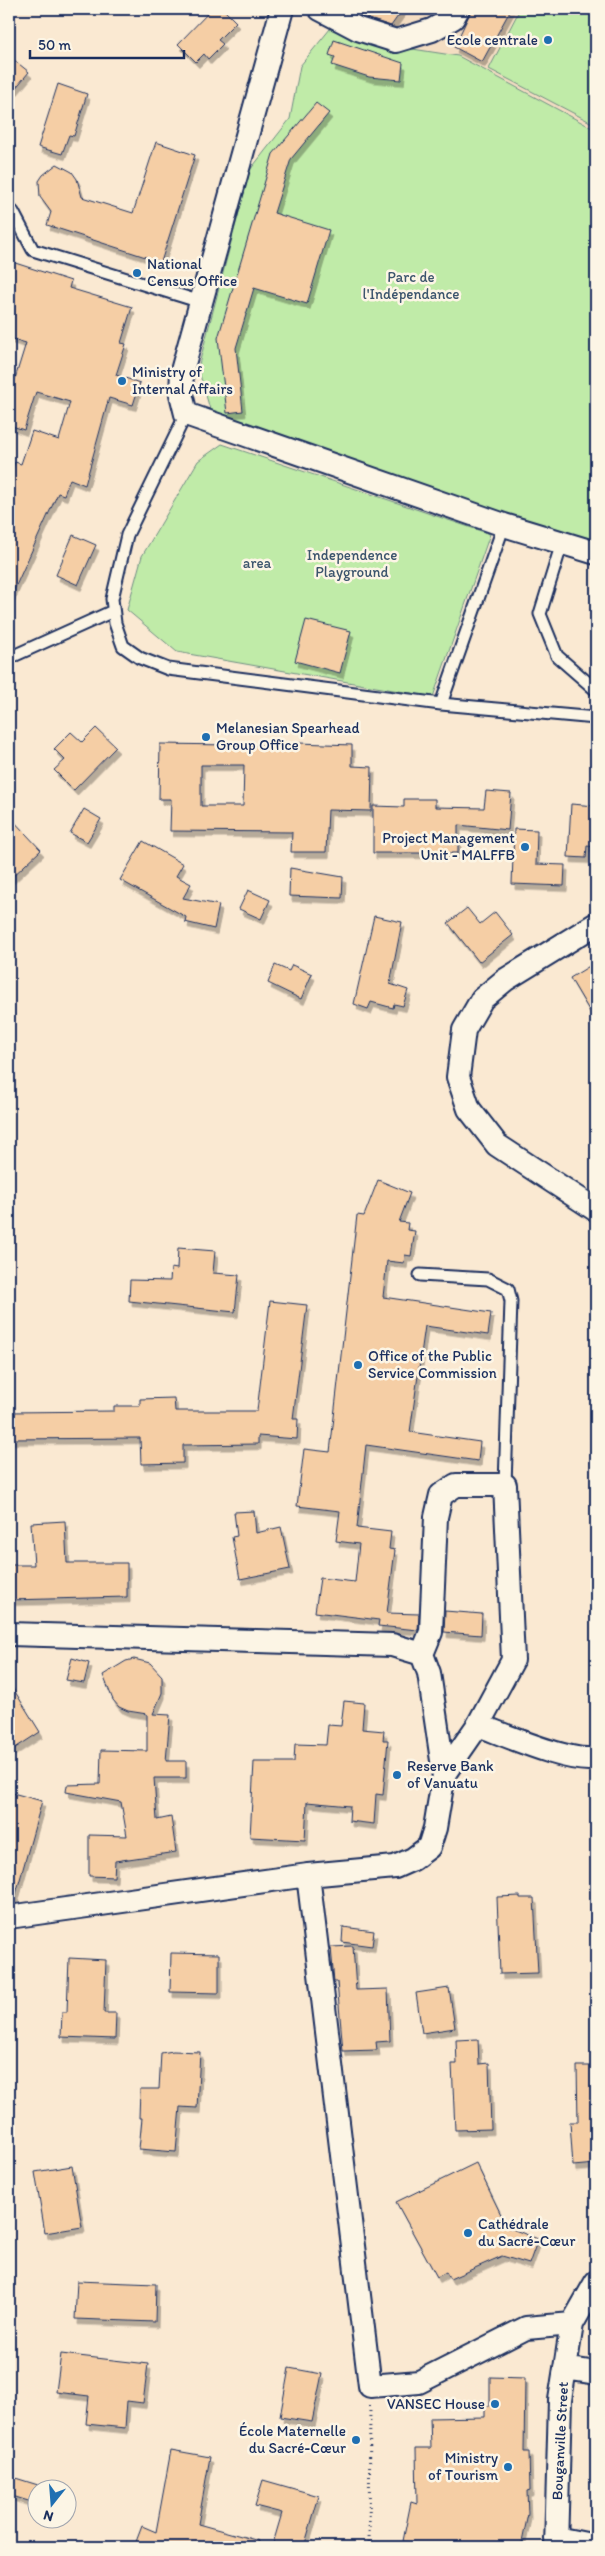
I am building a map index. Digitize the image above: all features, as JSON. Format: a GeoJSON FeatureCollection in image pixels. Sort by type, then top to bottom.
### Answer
{"type":"FeatureCollection","features":[{"type":"Feature","properties":{"kind":"street"},"geometry":{"type":"LineString","coordinates":[[282,9],[182,371],[181,394],[186,414],[504,525],[596,553]]}},
{"type":"Feature","properties":{"kind":"street"},"geometry":{"type":"LineString","coordinates":[[320,9],[358,29],[396,41],[432,30],[453,18],[458,9]]}},
{"type":"Feature","properties":{"kind":"street"},"geometry":{"type":"LineString","coordinates":[[596,924],[505,980],[482,999],[464,1030],[459,1052],[458,1077],[469,1110],[497,1145],[596,1210]]}},
{"type":"Feature","properties":{"kind":"street"},"geometry":{"type":"LineString","coordinates":[[9,1917],[308,1875],[395,1867],[413,1859],[429,1847],[435,1828],[444,1774],[429,1672],[422,1654],[431,1632],[436,1517],[441,1495],[456,1485],[505,1485],[514,1660],[478,1725],[444,1774]]}},
{"type":"Feature","properties":{"kind":"street"},"geometry":{"type":"LineString","coordinates":[[9,1634],[392,1645],[422,1654]]}},
{"type":"Feature","properties":{"kind":"street"},"geometry":{"type":"LineString","coordinates":[[478,1725],[548,1750],[589,1760],[596,1758]]}},
{"type":"Feature","properties":{"kind":"street"},"geometry":{"type":"LineString","coordinates":[[308,1875],[370,2386],[419,2382],[526,2328],[572,2324]]}},
{"type":"Feature","properties":{"kind":"street","name":"Bouganville Street"},"geometry":{"type":"LineString","coordinates":[[556,2543],[560,2400],[572,2324],[596,2282]]}},
{"type":"Feature","properties":{"kind":"street"},"geometry":{"type":"LineString","coordinates":[[565,2368],[596,2373]]}},
{"type":"Feature","properties":{"kind":"street"},"geometry":{"type":"LineString","coordinates":[[556,2543],[596,2546]]}},
{"type":"Feature","properties":{"kind":"lane"},"geometry":{"type":"LineString","coordinates":[[9,209],[14,212],[33,250],[201,302]]}},
{"type":"Feature","properties":{"kind":"lane"},"geometry":{"type":"LineString","coordinates":[[186,414],[127,535],[112,598],[113,611],[123,646],[140,658],[168,669],[441,704],[596,718]]}},
{"type":"Feature","properties":{"kind":"lane"},"geometry":{"type":"LineString","coordinates":[[441,704],[504,525]]}},
{"type":"Feature","properties":{"kind":"lane"},"geometry":{"type":"LineString","coordinates":[[562,543],[540,614],[557,656],[596,690]]}},
{"type":"Feature","properties":{"kind":"lane"},"geometry":{"type":"LineString","coordinates":[[9,658],[113,611]]}},
{"type":"Feature","properties":{"kind":"lane"},"geometry":{"type":"LineString","coordinates":[[420,1275],[488,1279],[508,1289],[511,1301],[505,1485]]}},
{"type":"Feature","properties":{"kind":"path"},"geometry":{"type":"LineString","coordinates":[[368,2547],[370,2386]]}},
{"type":"Feature","properties":{"kind":"shaded area"},"geometry":{"type":"Polygon","coordinates":[[[337,9],[596,9],[596,130],[458,56],[409,49],[359,24],[337,9]]]}},
{"type":"Feature","properties":{"kind":"green space","name":"Ecole centrale"},"geometry":{"type":"Polygon","coordinates":[[[520,9],[596,9],[596,125],[489,69],[520,9]]]}},
{"type":"Feature","properties":{"kind":"green space","name":"Parc de l'Indépendance"},"geometry":{"type":"Polygon","coordinates":[[[330,29],[367,42],[458,56],[596,130],[596,546],[212,416],[198,368],[250,170],[290,119],[300,66],[330,29]]]}},
{"type":"Feature","properties":{"kind":"green space","name":"area"},"geometry":{"type":"Polygon","coordinates":[[[222,444],[490,534],[433,697],[177,652],[127,610],[142,556],[198,461],[222,444]]]}},
{"type":"Feature","properties":{"kind":"building"},"geometry":{"type":"Polygon","coordinates":[[[212,9],[223,9],[236,22],[218,40],[223,44],[208,59],[204,54],[196,62],[178,44],[212,9]]]}},
{"type":"Feature","properties":{"kind":"building"},"geometry":{"type":"Polygon","coordinates":[[[348,9],[403,9],[391,26],[363,17],[348,9]]]}},
{"type":"Feature","properties":{"kind":"building"},"geometry":{"type":"Polygon","coordinates":[[[472,9],[511,9],[482,62],[454,47],[472,9]]]}},
{"type":"Feature","properties":{"kind":"building"},"geometry":{"type":"Polygon","coordinates":[[[334,40],[403,63],[401,80],[369,77],[332,65],[335,57],[329,55],[334,40]]]}},
{"type":"Feature","properties":{"kind":"building"},"geometry":{"type":"Polygon","coordinates":[[[9,56],[29,72],[9,96],[9,56]]]}},
{"type":"Feature","properties":{"kind":"building"},"geometry":{"type":"Polygon","coordinates":[[[58,84],[87,94],[74,136],[69,135],[62,154],[38,147],[58,84]]]}},
{"type":"Feature","properties":{"kind":"building"},"geometry":{"type":"Polygon","coordinates":[[[316,103],[329,113],[291,159],[274,213],[329,230],[307,304],[254,288],[236,348],[243,411],[227,413],[218,338],[273,154],[316,103]]]}},
{"type":"Feature","properties":{"kind":"building"},"geometry":{"type":"Polygon","coordinates":[[[156,142],[195,155],[161,262],[47,225],[51,212],[40,197],[39,181],[43,175],[57,164],[72,172],[77,179],[82,197],[133,213],[156,142]]]}},
{"type":"Feature","properties":{"kind":"building"},"geometry":{"type":"Polygon","coordinates":[[[9,261],[71,281],[69,288],[132,307],[121,343],[126,344],[116,375],[140,383],[133,405],[109,398],[85,485],[70,479],[64,495],[58,493],[9,601],[9,479],[15,462],[21,464],[32,431],[59,440],[70,402],[36,392],[24,430],[9,425],[9,398],[26,343],[9,338],[9,261]]]}},
{"type":"Feature","properties":{"kind":"building"},"geometry":{"type":"Polygon","coordinates":[[[73,535],[96,545],[78,585],[56,575],[73,535]]]}},
{"type":"Feature","properties":{"kind":"building"},"geometry":{"type":"Polygon","coordinates":[[[306,620],[351,631],[340,673],[295,661],[306,620]]]}},
{"type":"Feature","properties":{"kind":"building"},"geometry":{"type":"Polygon","coordinates":[[[96,728],[116,747],[74,790],[54,770],[65,760],[54,749],[71,732],[82,742],[96,728]]]}},
{"type":"Feature","properties":{"kind":"building"},"geometry":{"type":"Polygon","coordinates":[[[299,743],[352,745],[352,766],[372,767],[371,811],[328,810],[326,852],[291,852],[292,832],[170,831],[171,799],[159,799],[160,744],[299,746],[299,743]],[[201,765],[201,806],[243,806],[244,765],[201,765]]]}},
{"type":"Feature","properties":{"kind":"building"},"geometry":{"type":"Polygon","coordinates":[[[486,791],[511,793],[508,830],[458,825],[458,853],[373,853],[373,806],[404,807],[404,799],[435,799],[435,807],[484,808],[486,791]]]}},
{"type":"Feature","properties":{"kind":"building"},"geometry":{"type":"Polygon","coordinates":[[[571,804],[596,806],[596,847],[587,846],[586,858],[568,857],[571,804]]]}},
{"type":"Feature","properties":{"kind":"building"},"geometry":{"type":"Polygon","coordinates":[[[84,809],[101,819],[87,842],[70,833],[84,809]]]}},
{"type":"Feature","properties":{"kind":"building"},"geometry":{"type":"Polygon","coordinates":[[[9,816],[41,850],[9,880],[9,816]]]}},
{"type":"Feature","properties":{"kind":"building","name":"Project Management Unit - MALFFB"},"geometry":{"type":"Polygon","coordinates":[[[514,829],[537,830],[536,864],[565,865],[564,886],[512,884],[514,829]]]}},
{"type":"Feature","properties":{"kind":"building"},"geometry":{"type":"Polygon","coordinates":[[[143,841],[183,864],[176,876],[191,884],[183,898],[219,905],[214,929],[185,922],[186,917],[120,880],[143,841]]]}},
{"type":"Feature","properties":{"kind":"building"},"geometry":{"type":"Polygon","coordinates":[[[290,868],[343,877],[342,898],[289,896],[290,868]]]}},
{"type":"Feature","properties":{"kind":"building"},"geometry":{"type":"Polygon","coordinates":[[[248,890],[270,900],[261,919],[239,909],[248,890]]]}},
{"type":"Feature","properties":{"kind":"building"},"geometry":{"type":"Polygon","coordinates":[[[467,908],[480,924],[495,912],[513,935],[479,962],[448,923],[467,908]]]}},
{"type":"Feature","properties":{"kind":"building"},"geometry":{"type":"Polygon","coordinates":[[[374,916],[402,922],[390,984],[408,990],[403,1006],[394,1004],[393,1008],[371,1002],[368,1009],[354,1004],[374,916]]]}},
{"type":"Feature","properties":{"kind":"building"},"geometry":{"type":"Polygon","coordinates":[[[596,962],[596,1022],[570,978],[596,962]]]}},
{"type":"Feature","properties":{"kind":"building"},"geometry":{"type":"Polygon","coordinates":[[[275,965],[289,971],[292,965],[312,974],[301,999],[268,983],[275,965]]]}},
{"type":"Feature","properties":{"kind":"building"},"geometry":{"type":"Polygon","coordinates":[[[378,1180],[410,1193],[399,1222],[408,1223],[407,1230],[415,1231],[411,1256],[405,1255],[404,1263],[387,1261],[383,1297],[491,1313],[488,1335],[425,1326],[410,1432],[480,1442],[478,1461],[366,1445],[357,1528],[391,1532],[389,1549],[395,1550],[387,1613],[419,1614],[418,1630],[378,1626],[379,1620],[315,1612],[320,1578],[355,1582],[359,1544],[336,1541],[340,1511],[297,1506],[304,1449],[330,1452],[357,1215],[364,1216],[378,1180]]]}},
{"type":"Feature","properties":{"kind":"building"},"geometry":{"type":"Polygon","coordinates":[[[178,1248],[215,1251],[213,1273],[239,1275],[235,1312],[129,1301],[130,1280],[170,1281],[171,1268],[177,1269],[178,1248]]]}},
{"type":"Feature","properties":{"kind":"building"},"geometry":{"type":"Polygon","coordinates":[[[270,1301],[307,1305],[293,1419],[298,1419],[297,1439],[258,1436],[258,1444],[183,1445],[183,1463],[141,1464],[140,1438],[9,1439],[9,1412],[114,1411],[114,1406],[140,1406],[140,1399],[174,1398],[175,1411],[257,1411],[270,1301]]]}},
{"type":"Feature","properties":{"kind":"building"},"geometry":{"type":"Polygon","coordinates":[[[254,1511],[256,1533],[281,1527],[290,1569],[240,1579],[232,1537],[237,1536],[234,1512],[254,1511]]]}},
{"type":"Feature","properties":{"kind":"building"},"geometry":{"type":"Polygon","coordinates":[[[65,1521],[67,1563],[127,1563],[127,1597],[9,1600],[9,1565],[34,1565],[31,1523],[65,1521]]]}},
{"type":"Feature","properties":{"kind":"building"},"geometry":{"type":"Polygon","coordinates":[[[445,1611],[482,1614],[481,1635],[444,1632],[445,1611]]]}},
{"type":"Feature","properties":{"kind":"building"},"geometry":{"type":"Polygon","coordinates":[[[72,1658],[89,1663],[84,1683],[66,1680],[72,1658]]]}},
{"type":"Feature","properties":{"kind":"building"},"geometry":{"type":"Polygon","coordinates":[[[134,1659],[150,1663],[162,1676],[162,1693],[153,1714],[170,1715],[166,1761],[186,1761],[186,1778],[154,1778],[157,1820],[171,1817],[176,1852],[115,1861],[114,1877],[89,1876],[89,1835],[127,1836],[121,1802],[66,1792],[67,1785],[100,1784],[101,1750],[147,1751],[147,1714],[128,1711],[119,1707],[113,1700],[103,1675],[126,1661],[134,1659]]]}},
{"type":"Feature","properties":{"kind":"building"},"geometry":{"type":"Polygon","coordinates":[[[9,1682],[40,1732],[9,1752],[9,1682]]]}},
{"type":"Feature","properties":{"kind":"building"},"geometry":{"type":"Polygon","coordinates":[[[344,1701],[364,1703],[362,1729],[384,1731],[383,1740],[388,1740],[383,1795],[376,1794],[374,1824],[349,1821],[350,1806],[307,1802],[305,1840],[250,1837],[254,1762],[294,1762],[295,1744],[326,1745],[328,1725],[341,1726],[344,1701]]]}},
{"type":"Feature","properties":{"kind":"building"},"geometry":{"type":"Polygon","coordinates":[[[9,1792],[42,1801],[14,1901],[9,1900],[9,1792]]]}},
{"type":"Feature","properties":{"kind":"building"},"geometry":{"type":"Polygon","coordinates":[[[520,1896],[520,1898],[534,1898],[538,1973],[500,1974],[497,1897],[520,1896]]]}},
{"type":"Feature","properties":{"kind":"building"},"geometry":{"type":"Polygon","coordinates":[[[343,1927],[374,1931],[372,1946],[342,1942],[343,1927]]]}},
{"type":"Feature","properties":{"kind":"building"},"geometry":{"type":"Polygon","coordinates":[[[353,1946],[356,1990],[388,1989],[390,2041],[376,2042],[377,2050],[343,2051],[337,1982],[334,1982],[331,1947],[353,1946]]]}},
{"type":"Feature","properties":{"kind":"building"},"geometry":{"type":"Polygon","coordinates":[[[171,1953],[219,1954],[219,1993],[170,1992],[171,1953]]]}},
{"type":"Feature","properties":{"kind":"building"},"geometry":{"type":"Polygon","coordinates":[[[69,1958],[106,1960],[104,2013],[116,2013],[115,2039],[61,2037],[62,2012],[67,2012],[69,1958]]]}},
{"type":"Feature","properties":{"kind":"building"},"geometry":{"type":"Polygon","coordinates":[[[449,1988],[455,2028],[422,2033],[416,1993],[449,1988]]]}},
{"type":"Feature","properties":{"kind":"building"},"geometry":{"type":"Polygon","coordinates":[[[478,2039],[479,2064],[489,2063],[491,2129],[455,2130],[452,2064],[457,2064],[456,2040],[478,2039]]]}},
{"type":"Feature","properties":{"kind":"building"},"geometry":{"type":"Polygon","coordinates":[[[173,2051],[200,2052],[197,2108],[180,2107],[176,2152],[139,2149],[142,2118],[139,2118],[140,2089],[159,2089],[161,2053],[173,2051]]]}},
{"type":"Feature","properties":{"kind":"building"},"geometry":{"type":"Polygon","coordinates":[[[577,2066],[596,2066],[596,2164],[573,2166],[570,2122],[578,2122],[577,2066]]]}},
{"type":"Feature","properties":{"kind":"building","name":"Cathédrale du Sacré-Cœur"},"geometry":{"type":"Polygon","coordinates":[[[476,2163],[507,2227],[538,2239],[529,2264],[502,2256],[450,2279],[446,2272],[437,2277],[396,2202],[476,2163]]]}},
{"type":"Feature","properties":{"kind":"building"},"geometry":{"type":"Polygon","coordinates":[[[72,2166],[82,2227],[45,2233],[35,2172],[72,2166]]]}},
{"type":"Feature","properties":{"kind":"building"},"geometry":{"type":"Polygon","coordinates":[[[77,2281],[156,2284],[155,2322],[75,2319],[77,2281]]]}},
{"type":"Feature","properties":{"kind":"building"},"geometry":{"type":"Polygon","coordinates":[[[61,2354],[148,2364],[143,2403],[127,2401],[125,2428],[86,2424],[89,2396],[56,2392],[61,2354]]]}},
{"type":"Feature","properties":{"kind":"building"},"geometry":{"type":"Polygon","coordinates":[[[289,2368],[322,2374],[312,2422],[280,2417],[289,2368]]]}},
{"type":"Feature","properties":{"kind":"building"},"geometry":{"type":"Polygon","coordinates":[[[490,2377],[525,2378],[524,2452],[529,2452],[530,2490],[527,2491],[528,2514],[521,2547],[435,2547],[403,2541],[411,2502],[417,2504],[416,2448],[431,2448],[430,2418],[485,2417],[485,2406],[490,2406],[490,2377]]]}},
{"type":"Feature","properties":{"kind":"building"},"geometry":{"type":"Polygon","coordinates":[[[171,2450],[210,2457],[198,2524],[259,2541],[258,2547],[134,2547],[142,2526],[156,2532],[171,2450]]]}},
{"type":"Feature","properties":{"kind":"building"},"geometry":{"type":"Polygon","coordinates":[[[9,2476],[28,2482],[28,2501],[9,2495],[9,2476]]]}},
{"type":"Feature","properties":{"kind":"building"},"geometry":{"type":"Polygon","coordinates":[[[263,2480],[319,2496],[304,2547],[272,2547],[282,2513],[255,2506],[263,2480]]]}},
{"type":"Feature","properties":{"kind":"place","name":"Ecole centrale"},"geometry":{"type":"Point","coordinates":[548,40]}},
{"type":"Feature","properties":{"kind":"place","name":"National Census Office"},"geometry":{"type":"Point","coordinates":[137,273]}},
{"type":"Feature","properties":{"kind":"place","name":"Ministry of Internal Affairs"},"geometry":{"type":"Point","coordinates":[122,381]}},
{"type":"Feature","properties":{"kind":"place","name":"Melanesian Spearhead Group Office"},"geometry":{"type":"Point","coordinates":[206,737]}},
{"type":"Feature","properties":{"kind":"place","name":"Project Management Unit - MALFFB"},"geometry":{"type":"Point","coordinates":[525,847]}},
{"type":"Feature","properties":{"kind":"place","name":"Office of the Public Service Commission"},"geometry":{"type":"Point","coordinates":[358,1365]}},
{"type":"Feature","properties":{"kind":"place","name":"Reserve Bank of Vanuatu"},"geometry":{"type":"Point","coordinates":[397,1775]}},
{"type":"Feature","properties":{"kind":"place","name":"Cathédrale du Sacré-Cœur"},"geometry":{"type":"Point","coordinates":[468,2233]}},
{"type":"Feature","properties":{"kind":"place","name":"VANSEC House"},"geometry":{"type":"Point","coordinates":[495,2404]}},
{"type":"Feature","properties":{"kind":"place","name":"École Maternelle du Sacré-Cœur"},"geometry":{"type":"Point","coordinates":[356,2440]}},
{"type":"Feature","properties":{"kind":"place","name":"Ministry of Tourism"},"geometry":{"type":"Point","coordinates":[508,2467]}},
{"type":"Feature","properties":{"kind":"park label","name":"Independence Playground"},"geometry":{"type":"Point","coordinates":[352,564]}}]}
